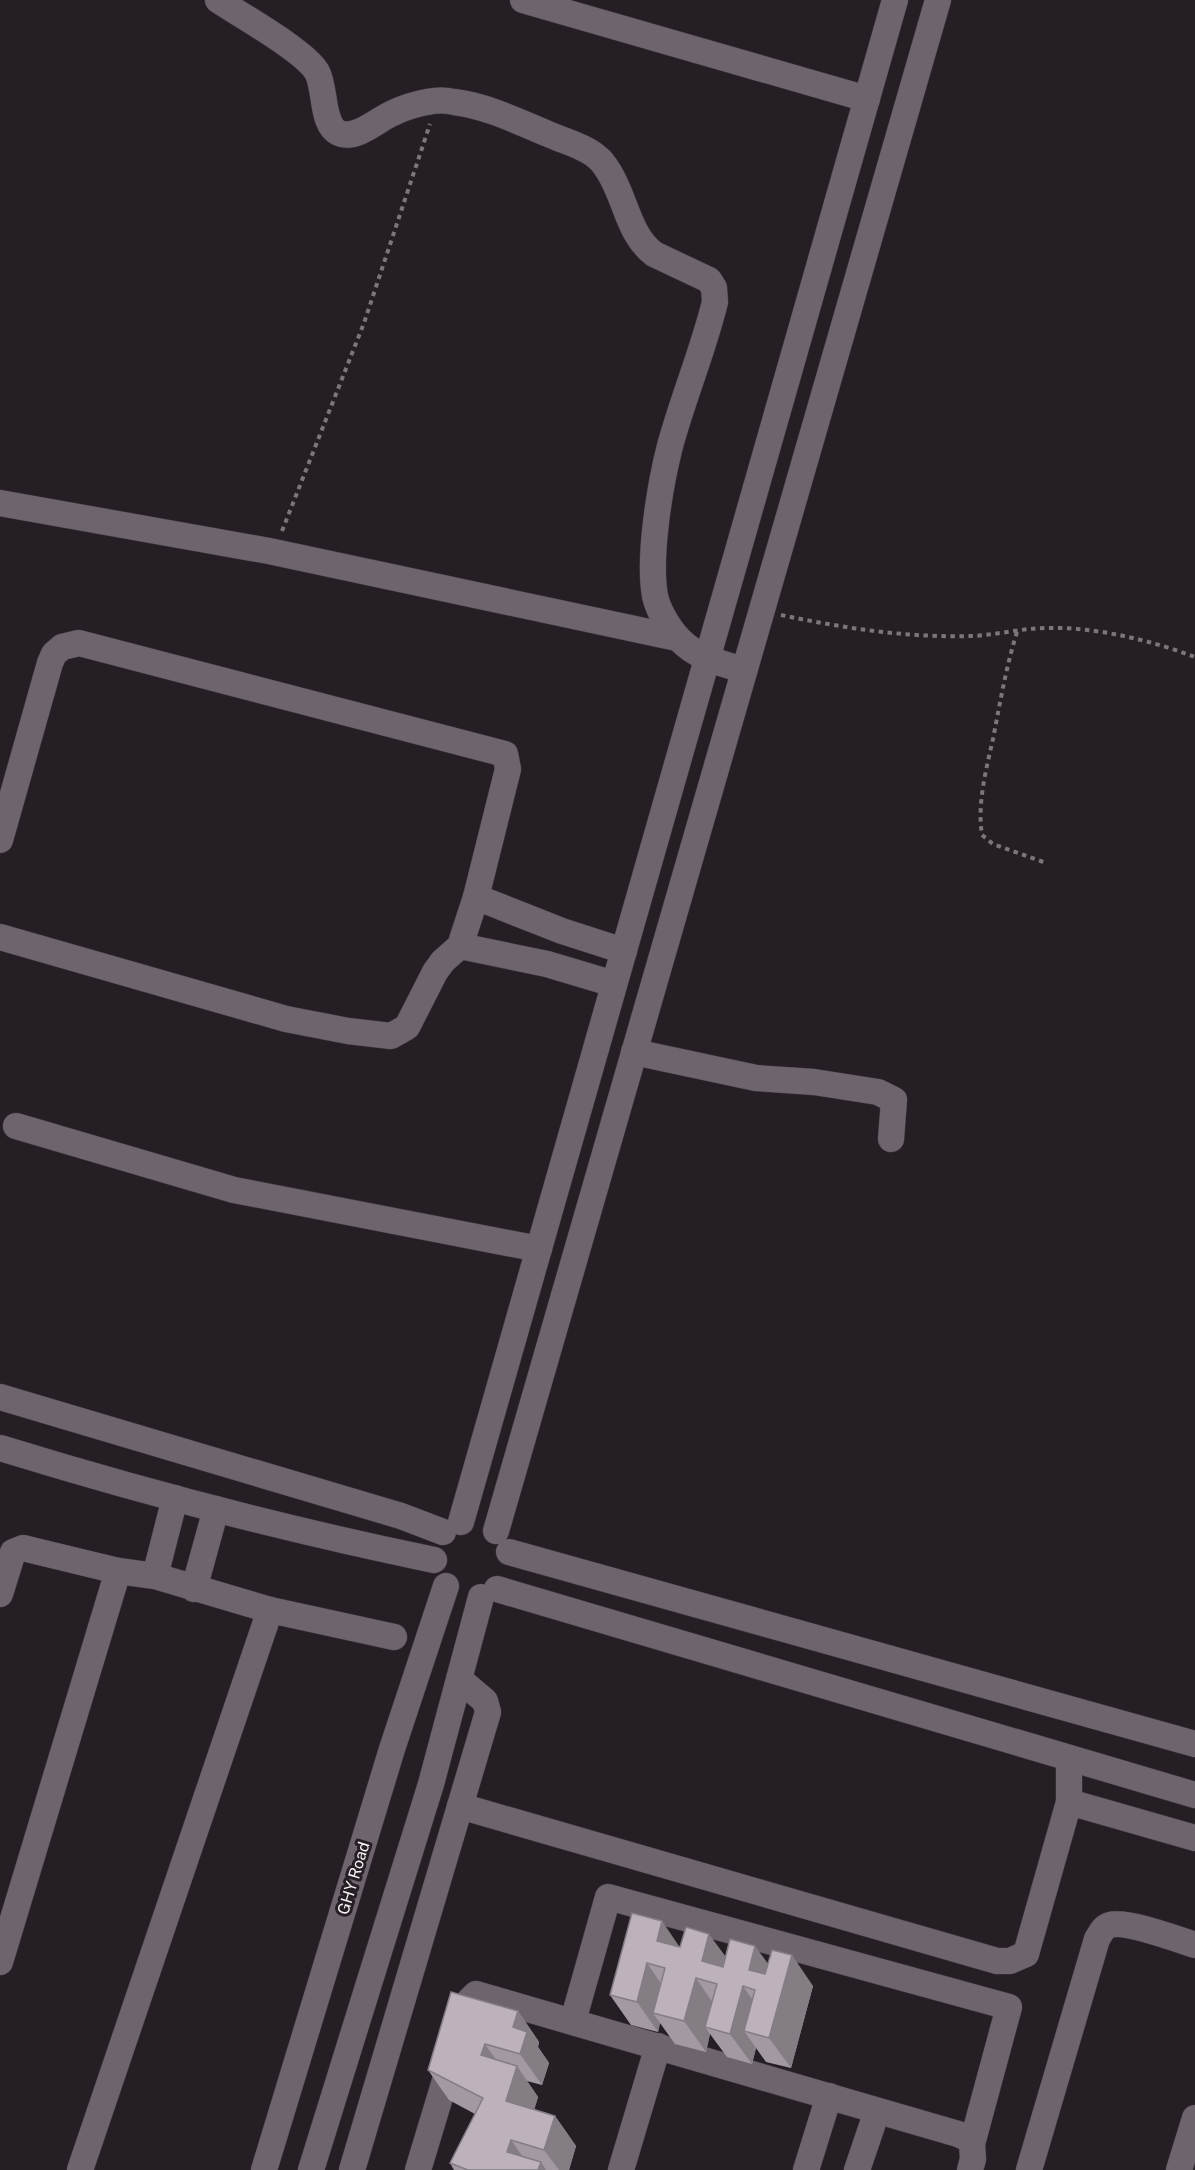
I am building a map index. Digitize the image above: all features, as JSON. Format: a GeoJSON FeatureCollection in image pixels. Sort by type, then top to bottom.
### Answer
{"type":"FeatureCollection","features":[{"type":"Feature","properties":{"kind":"street"},"geometry":{"type":"LineString","coordinates":[[218,0],[309,62],[320,81],[328,121],[338,133],[354,134],[392,113],[438,100],[456,102],[502,115],[580,147],[597,157],[609,172],[634,231],[647,249],[709,280],[716,295],[713,311],[669,452],[656,530],[653,564],[655,595],[659,608],[677,638],[707,660],[744,670]]}},
{"type":"Feature","properties":{"kind":"street"},"geometry":{"type":"LineString","coordinates":[[523,0],[867,99]]}},
{"type":"Feature","properties":{"kind":"street"},"geometry":{"type":"LineString","coordinates":[[895,0],[539,1249],[452,1527],[436,1548],[434,1560],[436,1572],[446,1586],[463,1595],[489,1593],[1195,1795]]}},
{"type":"Feature","properties":{"kind":"street"},"geometry":{"type":"LineString","coordinates":[[502,1541],[634,1052],[938,0]]}},
{"type":"Feature","properties":{"kind":"street"},"geometry":{"type":"LineString","coordinates":[[0,502],[269,551],[677,638]]}},
{"type":"Feature","properties":{"kind":"street"},"geometry":{"type":"LineString","coordinates":[[0,840],[50,663],[54,654],[62,647],[79,643],[505,754],[508,769],[477,897],[460,946],[443,961],[435,972],[407,1027],[399,1033],[381,1036],[286,1019],[0,937]]}},
{"type":"Feature","properties":{"kind":"street"},"geometry":{"type":"LineString","coordinates":[[477,897],[562,931],[624,951]]}},
{"type":"Feature","properties":{"kind":"street"},"geometry":{"type":"LineString","coordinates":[[460,946],[547,964],[614,984]]}},
{"type":"Feature","properties":{"kind":"street"},"geometry":{"type":"LineString","coordinates":[[634,1052],[756,1078],[814,1082],[882,1093],[894,1100],[891,1139]]}},
{"type":"Feature","properties":{"kind":"street"},"geometry":{"type":"LineString","coordinates":[[16,1126],[234,1190],[539,1249]]}},
{"type":"Feature","properties":{"kind":"street"},"geometry":{"type":"LineString","coordinates":[[0,1397],[401,1516],[452,1527],[473,1522],[485,1524],[502,1541],[509,1565],[489,1593],[459,1679],[431,1784],[312,2170]]}},
{"type":"Feature","properties":{"kind":"street"},"geometry":{"type":"LineString","coordinates":[[0,1448],[111,1482],[434,1560]]}},
{"type":"Feature","properties":{"kind":"street"},"geometry":{"type":"LineString","coordinates":[[154,1576],[175,1498]]}},
{"type":"Feature","properties":{"kind":"street"},"geometry":{"type":"LineString","coordinates":[[195,1589],[216,1509]]}},
{"type":"Feature","properties":{"kind":"street"},"geometry":{"type":"LineString","coordinates":[[502,1541],[1195,1743]]}},
{"type":"Feature","properties":{"kind":"street"},"geometry":{"type":"LineString","coordinates":[[0,1594],[13,1552],[19,1548],[118,1571],[154,1576],[270,1610],[394,1637]]}},
{"type":"Feature","properties":{"kind":"street"},"geometry":{"type":"LineString","coordinates":[[0,1962],[118,1571]]}},
{"type":"Feature","properties":{"kind":"street","name":"GHY Road"},"geometry":{"type":"LineString","coordinates":[[264,2170],[392,1749],[446,1586]]}},
{"type":"Feature","properties":{"kind":"street"},"geometry":{"type":"LineString","coordinates":[[80,2170],[270,1610]]}},
{"type":"Feature","properties":{"kind":"street"},"geometry":{"type":"LineString","coordinates":[[352,2170],[488,1712],[485,1701],[459,1679]]}},
{"type":"Feature","properties":{"kind":"street"},"geometry":{"type":"LineString","coordinates":[[460,1806],[997,1961],[1010,1961],[1026,1954],[1069,1802],[1069,1758]]}},
{"type":"Feature","properties":{"kind":"street"},"geometry":{"type":"LineString","coordinates":[[1069,1802],[1195,1838]]}},
{"type":"Feature","properties":{"kind":"street"},"geometry":{"type":"LineString","coordinates":[[573,2021],[608,1897],[1009,2007],[972,2144],[973,2159],[970,2170]]}},
{"type":"Feature","properties":{"kind":"street"},"geometry":{"type":"LineString","coordinates":[[1029,2170],[1097,1939],[1102,1930],[1113,1924],[1129,1925],[1195,1945]]}},
{"type":"Feature","properties":{"kind":"street"},"geometry":{"type":"LineString","coordinates":[[418,2170],[471,1997],[480,1994],[958,2134],[967,2138],[972,2144]]}},
{"type":"Feature","properties":{"kind":"street"},"geometry":{"type":"LineString","coordinates":[[621,2170],[658,2046]]}},
{"type":"Feature","properties":{"kind":"street"},"geometry":{"type":"LineString","coordinates":[[807,2170],[829,2096]]}},
{"type":"Feature","properties":{"kind":"street"},"geometry":{"type":"LineString","coordinates":[[857,2170],[877,2110]]}},
{"type":"Feature","properties":{"kind":"street"},"geometry":{"type":"LineString","coordinates":[[1179,2170],[1195,2118]]}},
{"type":"Feature","properties":{"kind":"path"},"geometry":{"type":"LineString","coordinates":[[269,551],[280,536],[364,323],[438,100]]}},
{"type":"Feature","properties":{"kind":"path"},"geometry":{"type":"LineString","coordinates":[[761,611],[816,622],[912,633],[970,636],[1049,628],[1084,630],[1131,639],[1195,657]]}},
{"type":"Feature","properties":{"kind":"path"},"geometry":{"type":"LineString","coordinates":[[1017,631],[985,778],[980,826],[982,835],[993,844],[1046,863]]}},
{"type":"Feature","properties":{"kind":"building"},"geometry":{"type":"Polygon","coordinates":[[[632,1913],[662,1921],[657,1941],[680,1947],[686,1927],[709,1934],[702,1961],[723,1967],[730,1939],[755,1946],[749,1970],[765,1974],[772,1950],[792,1955],[769,2038],[744,2031],[755,1990],[743,1986],[730,2034],[705,2027],[717,1984],[696,1978],[684,2021],[653,2013],[665,1968],[647,1963],[637,2002],[610,1995],[632,1913]]]}},
{"type":"Feature","properties":{"kind":"building"},"geometry":{"type":"Polygon","coordinates":[[[451,1992],[518,2011],[513,2027],[527,2032],[520,2054],[485,2044],[481,2055],[517,2066],[506,2101],[555,2116],[544,2150],[511,2140],[507,2152],[541,2162],[538,2170],[468,2170],[450,2163],[483,2098],[428,2070],[451,1992]]]}}]}
